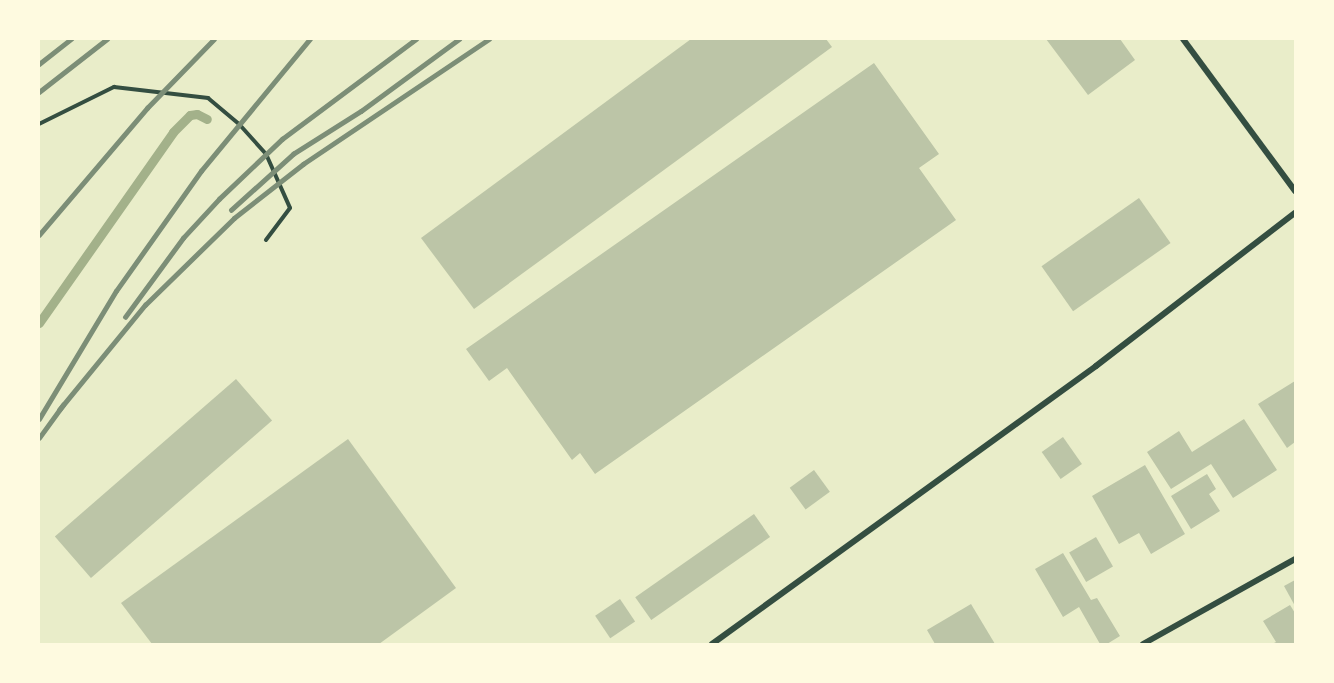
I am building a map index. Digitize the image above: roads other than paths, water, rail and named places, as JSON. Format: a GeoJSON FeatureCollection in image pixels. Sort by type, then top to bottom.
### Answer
{"type":"FeatureCollection","features":[{"type":"Feature","properties":{"kind":"street"},"geometry":{"type":"LineString","coordinates":[[1183,39],[1295,191]]}},
{"type":"Feature","properties":{"kind":"street"},"geometry":{"type":"LineString","coordinates":[[712,644],[1096,366],[1295,213]]}},
{"type":"Feature","properties":{"kind":"street"},"geometry":{"type":"LineString","coordinates":[[1143,644],[1295,559]]}},
{"type":"Feature","properties":{"kind":"waterway"},"geometry":{"type":"LineString","coordinates":[[39,323],[173,132],[190,115],[197,114],[207,119]]}},
{"type":"Feature","properties":{"kind":"railway"},"geometry":{"type":"LineString","coordinates":[[39,64],[71,39]]}},
{"type":"Feature","properties":{"kind":"railway"},"geometry":{"type":"LineString","coordinates":[[39,92],[107,39]]}},
{"type":"Feature","properties":{"kind":"railway"},"geometry":{"type":"LineString","coordinates":[[39,235],[147,108],[214,39]]}},
{"type":"Feature","properties":{"kind":"railway"},"geometry":{"type":"LineString","coordinates":[[39,419],[116,291],[201,171],[310,39]]}},
{"type":"Feature","properties":{"kind":"railway"},"geometry":{"type":"LineString","coordinates":[[125,317],[183,238],[219,199],[282,139],[416,39]]}},
{"type":"Feature","properties":{"kind":"railway"},"geometry":{"type":"LineString","coordinates":[[231,210],[293,154],[361,111],[459,39]]}},
{"type":"Feature","properties":{"kind":"railway"},"geometry":{"type":"LineString","coordinates":[[59,410],[145,305],[234,218],[303,164],[489,39]]}},
{"type":"Feature","properties":{"kind":"railway"},"geometry":{"type":"LineString","coordinates":[[39,438],[63,405]]}}]}
